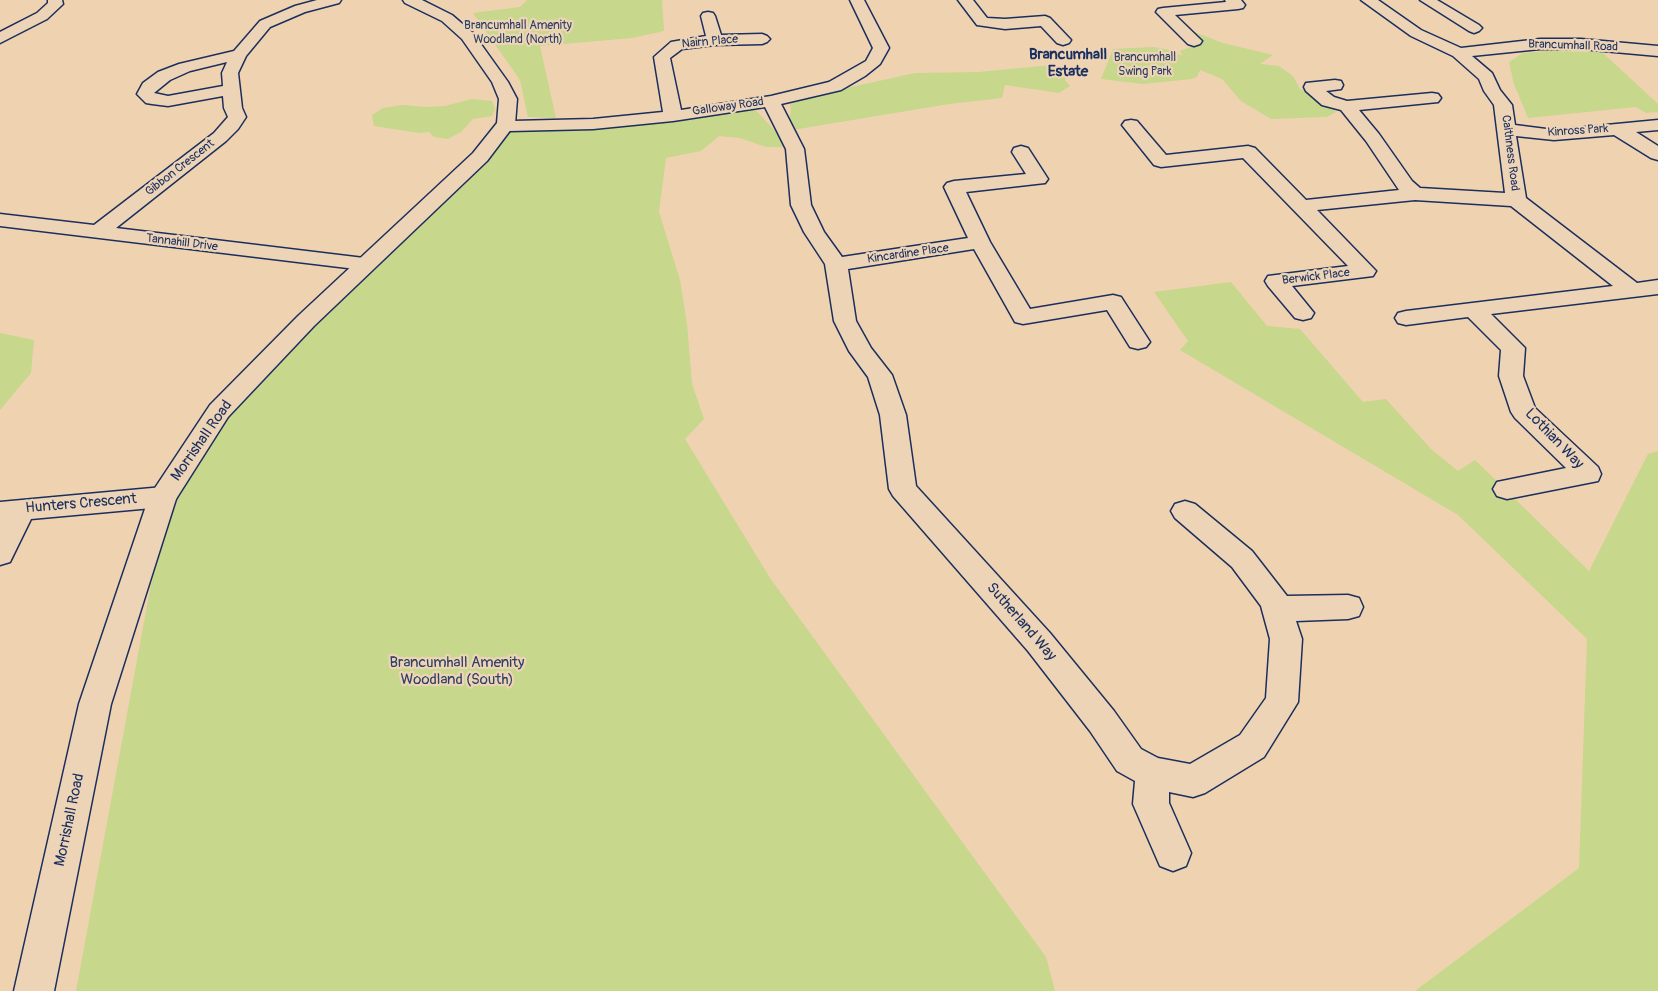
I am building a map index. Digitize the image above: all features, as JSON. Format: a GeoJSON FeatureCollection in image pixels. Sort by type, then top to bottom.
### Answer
{"type":"FeatureCollection","features":[{"type":"Feature","properties":{"kind":"street"},"geometry":{"type":"LineString","coordinates":[[0,38],[42,16],[56,4],[56,0]]}},
{"type":"Feature","properties":{"kind":"street","name":"Gibbon Crescent"},"geometry":{"type":"LineString","coordinates":[[98,232],[220,137],[232,125],[237,116],[233,108],[230,73],[238,55],[265,24],[300,9],[334,0]]}},
{"type":"Feature","properties":{"kind":"street"},"geometry":{"type":"LineString","coordinates":[[410,0],[447,18],[468,36],[500,82],[508,99],[506,124]]}},
{"type":"Feature","properties":{"kind":"street"},"geometry":{"type":"LineString","coordinates":[[965,0],[982,22],[1005,24],[1045,21],[1063,40]]}},
{"type":"Feature","properties":{"kind":"street"},"geometry":{"type":"LineString","coordinates":[[1194,41],[1163,12],[1238,5],[1232,0]]}},
{"type":"Feature","properties":{"kind":"street"},"geometry":{"type":"LineString","coordinates":[[1427,0],[1474,28]]}},
{"type":"Feature","properties":{"kind":"street","name":"Galloway Road"},"geometry":{"type":"LineString","coordinates":[[506,124],[510,126],[593,124],[673,116],[771,101],[835,86],[860,73],[872,64],[881,48],[862,1]]}},
{"type":"Feature","properties":{"kind":"street"},"geometry":{"type":"LineString","coordinates":[[1369,1],[1390,1]]}},
{"type":"Feature","properties":{"kind":"street","name":"Caithness Road"},"geometry":{"type":"LineString","coordinates":[[1369,1],[1416,33],[1459,53],[1486,77],[1492,91],[1503,105],[1516,200],[1632,290]]}},
{"type":"Feature","properties":{"kind":"street"},"geometry":{"type":"LineString","coordinates":[[708,16],[715,40]]}},
{"type":"Feature","properties":{"kind":"street","name":"Nairn Place"},"geometry":{"type":"LineString","coordinates":[[673,116],[662,57],[677,45],[715,40],[762,39]]}},
{"type":"Feature","properties":{"kind":"street","name":"Brancumhall Road"},"geometry":{"type":"LineString","coordinates":[[1459,53],[1540,44],[1582,44],[1658,51]]}},
{"type":"Feature","properties":{"kind":"street"},"geometry":{"type":"LineString","coordinates":[[231,90],[168,101],[152,99],[145,94],[149,87],[164,76],[184,67],[238,55]]}},
{"type":"Feature","properties":{"kind":"street"},"geometry":{"type":"LineString","coordinates":[[1334,85],[1312,87],[1328,101],[1347,106],[1432,98]]}},
{"type":"Feature","properties":{"kind":"street","name":"Sutherland Way"},"geometry":{"type":"LineString","coordinates":[[771,101],[795,149],[801,205],[814,232],[836,264],[845,321],[861,351],[880,375],[893,415],[903,490],[1039,642],[1102,721],[1129,760],[1153,773],[1193,781],[1252,746],[1282,702],[1286,639],[1275,602],[1242,558],[1186,511]]}},
{"type":"Feature","properties":{"kind":"street"},"geometry":{"type":"LineString","coordinates":[[1347,106],[1373,138],[1406,185],[1415,194]]}},
{"type":"Feature","properties":{"kind":"street","name":"Morrishall Road"},"geometry":{"type":"LineString","coordinates":[[34,991],[95,704],[163,497],[219,411],[364,264],[480,156],[506,124]]}},
{"type":"Feature","properties":{"kind":"street","name":"Berwick Place"},"geometry":{"type":"LineString","coordinates":[[1131,125],[1161,160],[1248,152],[1365,271],[1276,281],[1303,313]]}},
{"type":"Feature","properties":{"kind":"street","name":"Kinross Park"},"geometry":{"type":"LineString","coordinates":[[1507,129],[1554,135],[1658,125]]}},
{"type":"Feature","properties":{"kind":"street","name":"Kinross Park"},"geometry":{"type":"LineString","coordinates":[[1618,129],[1658,154]]}},
{"type":"Feature","properties":{"kind":"street"},"geometry":{"type":"LineString","coordinates":[[1021,152],[1038,179],[954,187],[980,242],[1023,317],[1113,302],[1138,342]]}},
{"type":"Feature","properties":{"kind":"street"},"geometry":{"type":"LineString","coordinates":[[1301,206],[1415,194],[1516,200]]}},
{"type":"Feature","properties":{"kind":"street","name":"Tannahill Drive"},"geometry":{"type":"LineString","coordinates":[[0,220],[364,264]]}},
{"type":"Feature","properties":{"kind":"street","name":"Kincardine Place"},"geometry":{"type":"LineString","coordinates":[[836,264],[980,242]]}},
{"type":"Feature","properties":{"kind":"street"},"geometry":{"type":"LineString","coordinates":[[1406,318],[1658,287]]}},
{"type":"Feature","properties":{"kind":"street","name":"Lothian Way"},"geometry":{"type":"LineString","coordinates":[[1473,310],[1513,348],[1511,376],[1524,412],[1588,474],[1507,489]]}},
{"type":"Feature","properties":{"kind":"street","name":"Hunters Crescent"},"geometry":{"type":"LineString","coordinates":[[11,510],[163,497]]}},
{"type":"Feature","properties":{"kind":"street"},"geometry":{"type":"LineString","coordinates":[[0,554],[11,510]]}},
{"type":"Feature","properties":{"kind":"street"},"geometry":{"type":"LineString","coordinates":[[1278,609],[1348,607]]}},
{"type":"Feature","properties":{"kind":"street"},"geometry":{"type":"LineString","coordinates":[[1153,773],[1151,804],[1173,853]]}},
{"type":"Feature","properties":{"kind":"green space","name":"Brancumhall Amenity Woodland (North)"},"geometry":{"type":"Polygon","coordinates":[[[527,0],[662,0],[664,31],[632,38],[540,46],[556,118],[528,117],[520,80],[473,13],[520,7],[527,0]]]}},
{"type":"Feature","properties":{"kind":"green space","name":"Brancumhall Swing Park"},"geometry":{"type":"Polygon","coordinates":[[[1189,30],[1223,43],[1273,55],[1260,64],[1279,66],[1293,76],[1300,89],[1325,96],[1336,112],[1327,117],[1271,119],[1241,101],[1222,79],[1200,70],[1197,77],[1191,79],[1143,84],[1101,79],[1113,49],[1154,47],[1170,50],[1183,56],[1180,51],[1191,47],[1189,30]]]}},
{"type":"Feature","properties":{"kind":"green space"},"geometry":{"type":"Polygon","coordinates":[[[1546,51],[1602,52],[1658,104],[1658,112],[1646,113],[1636,107],[1528,118],[1514,84],[1509,62],[1523,53],[1546,51]]]}},
{"type":"Feature","properties":{"kind":"green space"},"geometry":{"type":"Polygon","coordinates":[[[1052,65],[1068,68],[1065,80],[1070,86],[1059,93],[1005,85],[1002,98],[949,104],[786,131],[791,111],[790,104],[799,95],[833,91],[915,73],[979,72],[1052,65]]]}},
{"type":"Feature","properties":{"kind":"green space"},"geometry":{"type":"Polygon","coordinates":[[[472,99],[492,101],[495,109],[492,116],[473,119],[461,132],[448,139],[434,137],[429,132],[419,133],[374,126],[372,115],[383,108],[402,105],[445,106],[472,99]]]}},
{"type":"Feature","properties":{"kind":"green space","name":"Brancumhall Amenity Woodland (South)"},"geometry":{"type":"Polygon","coordinates":[[[750,104],[790,147],[766,147],[740,138],[719,136],[701,151],[666,158],[659,212],[680,280],[687,324],[692,384],[704,419],[685,439],[770,578],[1046,957],[1055,991],[76,991],[151,584],[172,514],[198,445],[506,124],[593,124],[750,104]]]}},
{"type":"Feature","properties":{"kind":"green space"},"geometry":{"type":"Polygon","coordinates":[[[1231,282],[1267,326],[1300,329],[1363,402],[1386,399],[1431,449],[1458,471],[1475,460],[1589,571],[1648,454],[1658,451],[1658,991],[1415,991],[1579,868],[1587,639],[1458,515],[1180,350],[1188,341],[1154,292],[1231,282]]]}},
{"type":"Feature","properties":{"kind":"green space"},"geometry":{"type":"Polygon","coordinates":[[[0,333],[34,340],[31,373],[0,410],[0,333]]]}},
{"type":"Feature","properties":{"kind":"district","name":"Brancumhall Estate"},"geometry":{"type":"Point","coordinates":[1068,64]}}]}
